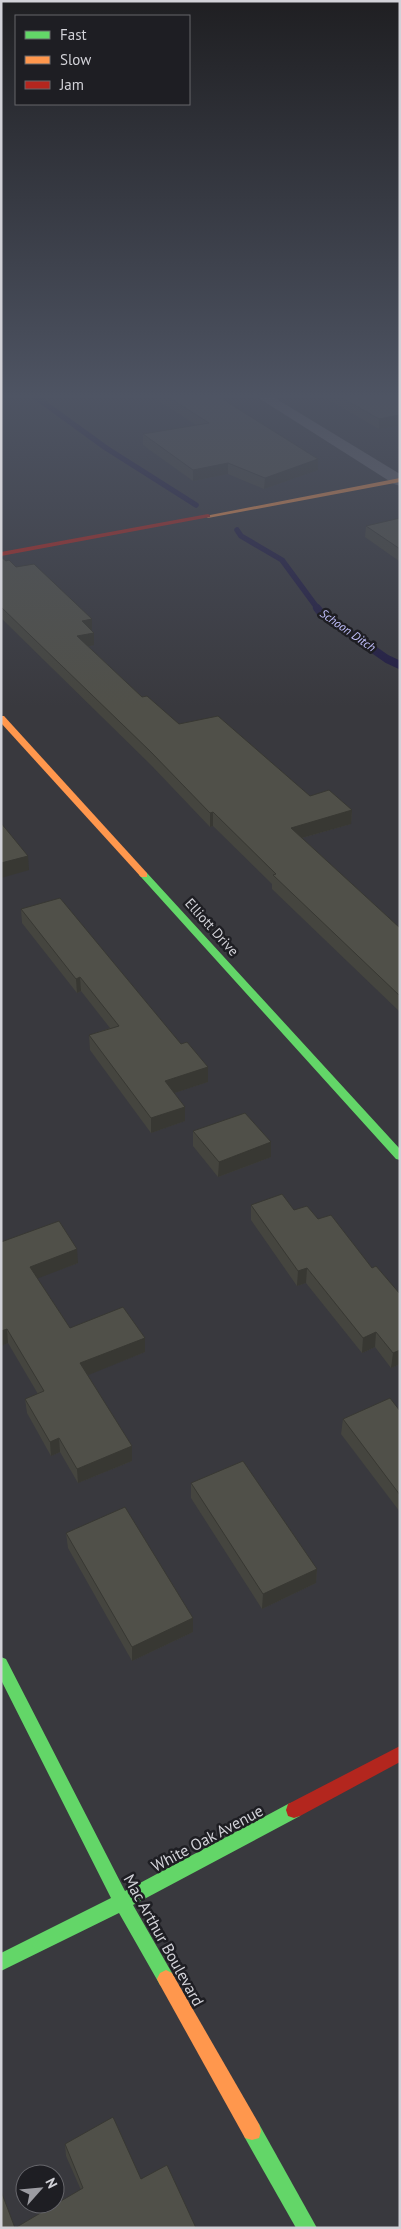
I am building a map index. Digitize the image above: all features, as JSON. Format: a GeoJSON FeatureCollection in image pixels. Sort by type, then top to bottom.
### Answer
{"type":"FeatureCollection","features":[{"type":"Feature","properties":{"kind":"street"},"geometry":{"type":"LineString","coordinates":[[1,554],[297,499]]}},
{"type":"Feature","properties":{"kind":"street","name":"Elliott Drive"},"geometry":{"type":"LineString","coordinates":[[1,718],[400,1156]]}},
{"type":"Feature","properties":{"kind":"street","name":"Mac Arthur Boulevard"},"geometry":{"type":"LineString","coordinates":[[1,1664],[122,1902],[307,2228]]}},
{"type":"Feature","properties":{"kind":"street","name":"White Oak Avenue"},"geometry":{"type":"LineString","coordinates":[[1,1962],[122,1902],[400,1753]]}},
{"type":"Feature","properties":{"kind":"building"},"geometry":{"type":"Polygon","coordinates":[[[400,518],[400,549],[366,526],[400,518]]]}},
{"type":"Feature","properties":{"kind":"building"},"geometry":{"type":"Polygon","coordinates":[[[1,557],[6,561],[9,560],[16,567],[34,564],[92,619],[82,621],[94,633],[77,636],[142,697],[147,696],[179,724],[218,716],[310,796],[329,790],[352,810],[291,828],[400,928],[400,996],[273,875],[276,874],[213,812],[210,813],[151,752],[1,607],[1,557]]]}},
{"type":"Feature","properties":{"kind":"building"},"geometry":{"type":"Polygon","coordinates":[[[1,823],[28,856],[1,863],[1,823]]]}},
{"type":"Feature","properties":{"kind":"building"},"geometry":{"type":"Polygon","coordinates":[[[60,898],[181,1044],[187,1042],[208,1067],[165,1081],[185,1107],[151,1118],[89,1035],[119,1026],[80,977],[76,979],[21,909],[60,898]]]}},
{"type":"Feature","properties":{"kind":"building"},"geometry":{"type":"Polygon","coordinates":[[[245,1113],[271,1142],[219,1162],[193,1131],[245,1113]]]}},
{"type":"Feature","properties":{"kind":"building"},"geometry":{"type":"Polygon","coordinates":[[[282,1194],[294,1210],[307,1206],[318,1219],[331,1215],[372,1268],[376,1266],[400,1294],[400,1350],[393,1353],[376,1332],[363,1338],[307,1268],[298,1271],[251,1205],[282,1194]]]}},
{"type":"Feature","properties":{"kind":"building"},"geometry":{"type":"Polygon","coordinates":[[[59,1221],[77,1249],[30,1267],[70,1328],[123,1307],[145,1338],[80,1363],[132,1446],[77,1469],[59,1438],[50,1442],[25,1399],[44,1391],[7,1329],[1,1331],[1,1242],[59,1221]]]}},
{"type":"Feature","properties":{"kind":"building"},"geometry":{"type":"Polygon","coordinates":[[[390,1398],[400,1411],[400,1495],[343,1419],[390,1398]]]}},
{"type":"Feature","properties":{"kind":"building"},"geometry":{"type":"Polygon","coordinates":[[[243,1461],[317,1569],[263,1594],[191,1483],[243,1461]]]}},
{"type":"Feature","properties":{"kind":"building"},"geometry":{"type":"Polygon","coordinates":[[[125,1507],[193,1618],[132,1647],[66,1533],[125,1507]]]}},
{"type":"Feature","properties":{"kind":"building"},"geometry":{"type":"Polygon","coordinates":[[[113,2117],[141,2179],[167,2165],[196,2228],[15,2228],[39,2214],[65,2214],[65,2199],[83,2188],[65,2144],[113,2117]]]}},
{"type":"Feature","properties":{"kind":"building"},"geometry":{"type":"Polygon","coordinates":[[[1,2191],[15,2228],[1,2228],[1,2191]]]}},
{"type":"Feature","properties":{"kind":"waterway","name":"Schoon Ditch"},"geometry":{"type":"LineString","coordinates":[[187,499],[196,505]]}},
{"type":"Feature","properties":{"kind":"waterway","name":"Schoon Ditch"},"geometry":{"type":"LineString","coordinates":[[237,530],[241,536],[282,560],[318,609]]}},
{"type":"Feature","properties":{"kind":"waterway","name":"Schoon Ditch"},"geometry":{"type":"LineString","coordinates":[[317,608],[321,613],[387,659],[400,665]]}},
{"type":"Feature","properties":{"kind":"traffic: fast"},"geometry":{"type":"LineString","coordinates":[[144,875],[400,1156]]}},
{"type":"Feature","properties":{"kind":"traffic: fast"},"geometry":{"type":"LineString","coordinates":[[1,1664],[122,1902],[166,1979]]}},
{"type":"Feature","properties":{"kind":"traffic: fast"},"geometry":{"type":"LineString","coordinates":[[1,1962],[122,1902],[294,1810]]}},
{"type":"Feature","properties":{"kind":"traffic: fast"},"geometry":{"type":"LineString","coordinates":[[252,2131],[307,2228]]}},
{"type":"Feature","properties":{"kind":"traffic: slow"},"geometry":{"type":"LineString","coordinates":[[208,516],[299,499]]}},
{"type":"Feature","properties":{"kind":"traffic: slow"},"geometry":{"type":"LineString","coordinates":[[1,718],[144,875]]}},
{"type":"Feature","properties":{"kind":"traffic: slow"},"geometry":{"type":"LineString","coordinates":[[166,1979],[252,2131]]}},
{"type":"Feature","properties":{"kind":"traffic: jam"},"geometry":{"type":"LineString","coordinates":[[1,554],[208,516]]}},
{"type":"Feature","properties":{"kind":"traffic: jam"},"geometry":{"type":"LineString","coordinates":[[294,1810],[400,1753]]}}]}
